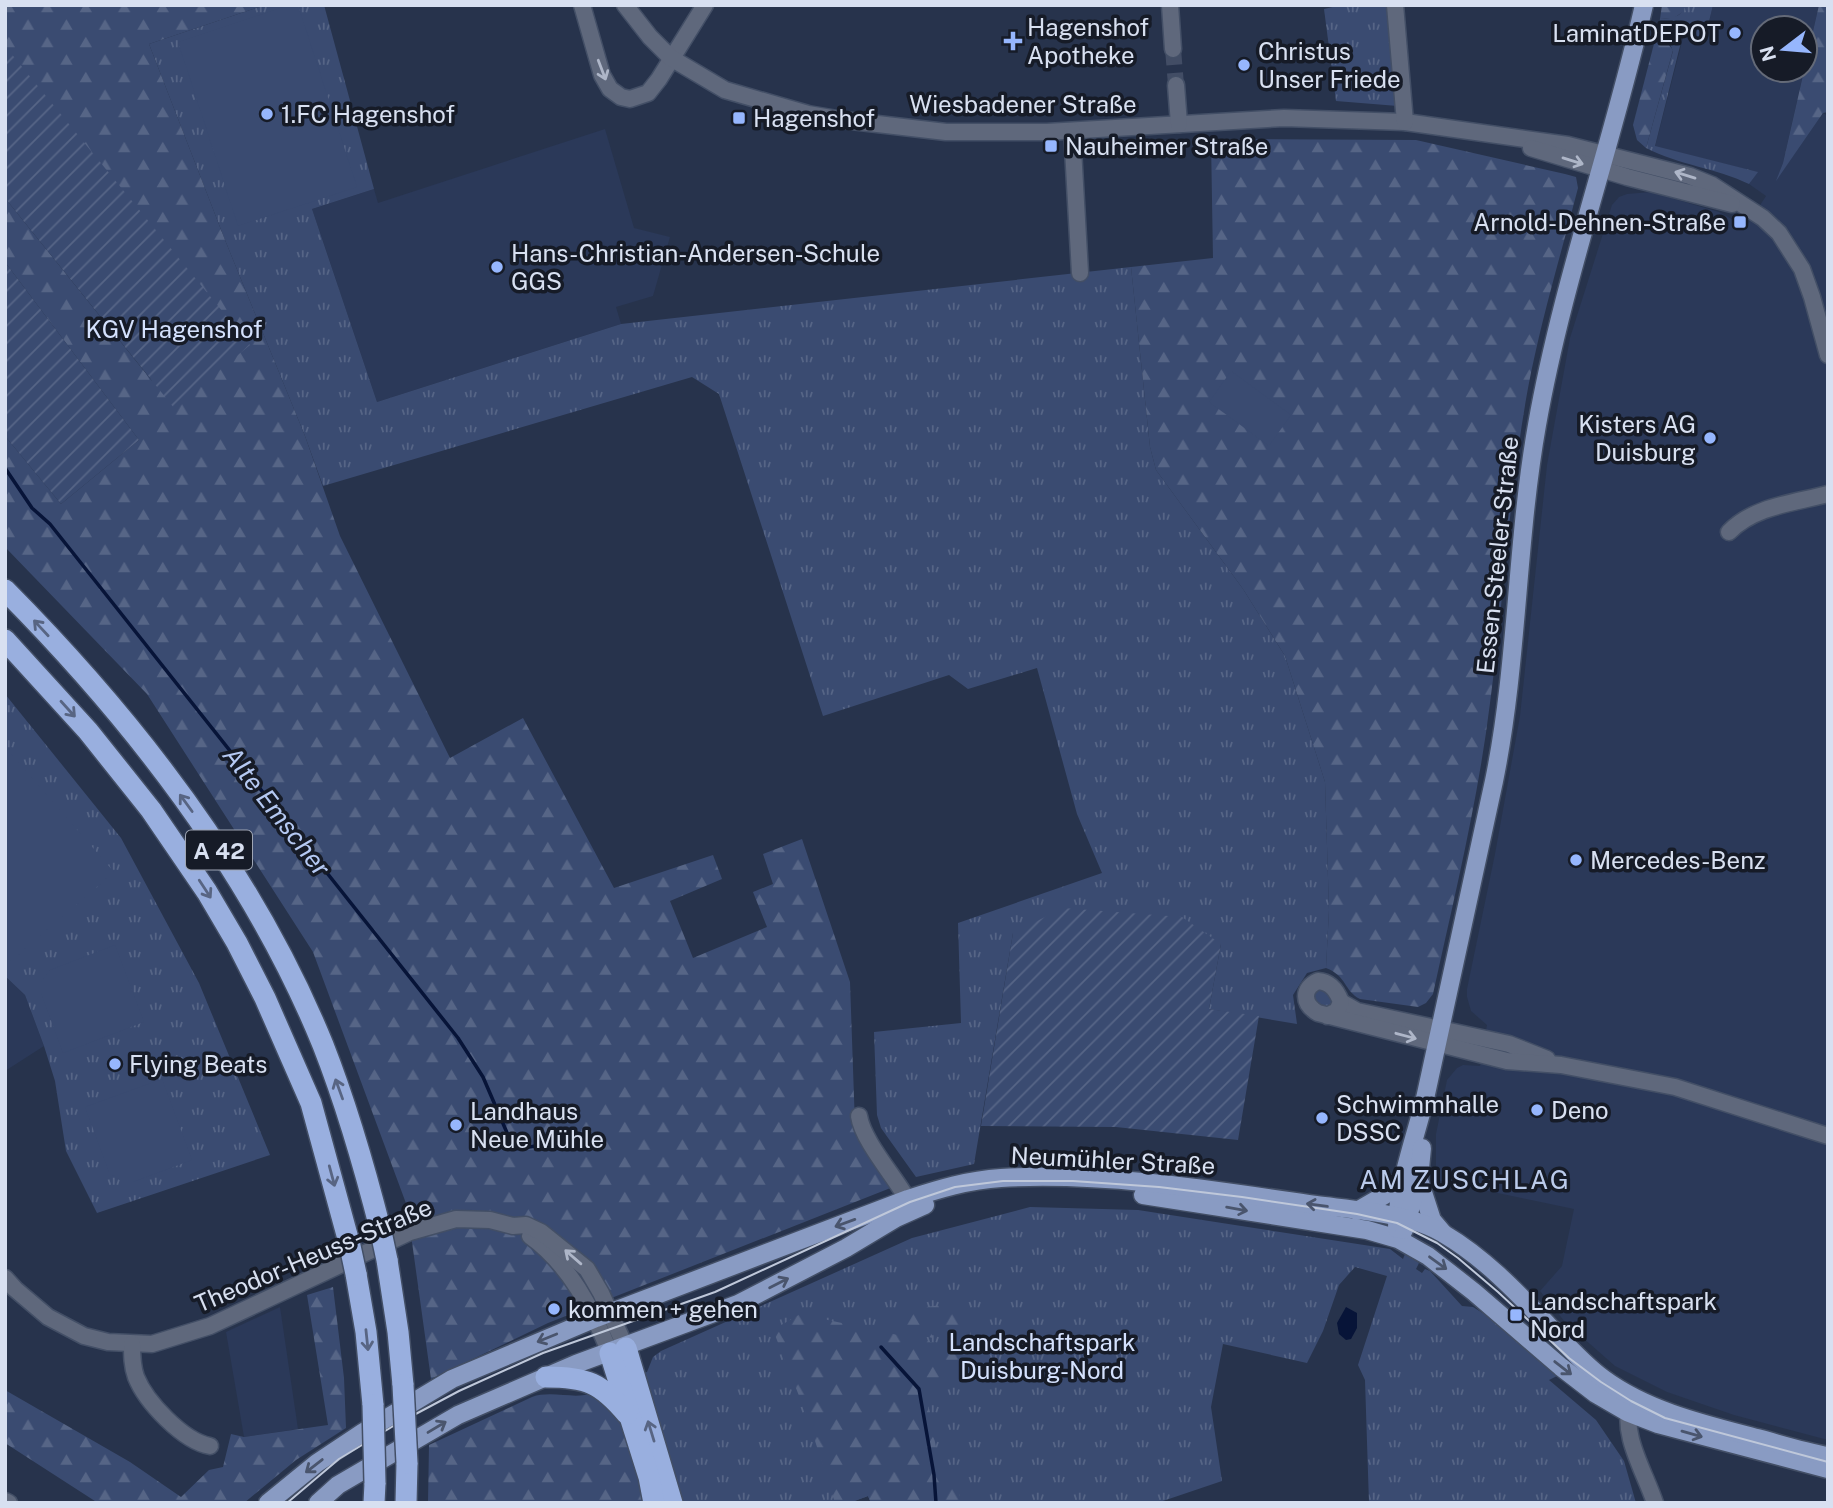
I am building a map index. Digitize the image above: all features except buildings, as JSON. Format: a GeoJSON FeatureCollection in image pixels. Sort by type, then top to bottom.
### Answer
{"type":"FeatureCollection","features":[{"type":"Feature","properties":{"kind":"highway","name":"A 42"},"geometry":{"type":"LineString","coordinates":[[5,590],[116,711],[176,788],[221,853],[260,918],[294,982],[322,1044],[360,1154],[387,1260],[403,1385],[407,1499]]}},
{"type":"Feature","properties":{"kind":"highway","name":"A 42"},"geometry":{"type":"LineString","coordinates":[[5,640],[88,731],[151,810],[207,892],[265,998],[311,1102],[350,1246],[366,1332],[373,1405],[375,1493]]}},
{"type":"Feature","properties":{"kind":"highway"},"geometry":{"type":"LineString","coordinates":[[618,1350],[631,1419],[654,1503]]}},
{"type":"Feature","properties":{"kind":"highway"},"geometry":{"type":"LineString","coordinates":[[618,1350],[672,1503]]}},
{"type":"Feature","properties":{"kind":"highway"},"geometry":{"type":"LineString","coordinates":[[546,1377],[577,1377],[595,1384],[614,1398],[631,1419]]}},
{"type":"Feature","properties":{"kind":"main road","name":"Essen-Steeler-Straße"},"geometry":{"type":"LineString","coordinates":[[1398,1239],[1422,1142],[1421,1115],[1495,776],[1536,428],[1556,332],[1604,162],[1644,5]]}},
{"type":"Feature","properties":{"kind":"main road"},"geometry":{"type":"LineString","coordinates":[[1357,1211],[1413,1176],[1432,1220],[1443,1233]]}},
{"type":"Feature","properties":{"kind":"main road","name":"Neumühler Straße"},"geometry":{"type":"LineString","coordinates":[[268,1503],[328,1455],[452,1379],[603,1316],[911,1204],[954,1184],[978,1180],[1073,1179],[1214,1190],[1403,1219],[1443,1233],[1487,1265],[1630,1404],[1658,1424],[1828,1469]]}},
{"type":"Feature","properties":{"kind":"main road","name":"Neumühler Straße"},"geometry":{"type":"LineString","coordinates":[[318,1503],[338,1486],[458,1415],[546,1377],[738,1304],[846,1248],[911,1204],[979,1192],[1072,1189],[1180,1199],[1367,1230],[1398,1239],[1450,1272],[1596,1394],[1669,1411],[1721,1428],[1828,1456]]}},
{"type":"Feature","properties":{"kind":"street"},"geometry":{"type":"LineString","coordinates":[[582,5],[602,75],[610,89],[621,97],[630,99],[648,93],[705,5]]}},
{"type":"Feature","properties":{"kind":"street","name":"Wiesbadener Straße"},"geometry":{"type":"LineString","coordinates":[[625,5],[671,58],[725,90],[808,114],[843,120],[946,132],[1072,131],[1284,118],[1405,122],[1497,136],[1604,162]]}},
{"type":"Feature","properties":{"kind":"street"},"geometry":{"type":"LineString","coordinates":[[1170,5],[1173,49]]}},
{"type":"Feature","properties":{"kind":"street"},"geometry":{"type":"LineString","coordinates":[[1395,5],[1405,122]]}},
{"type":"Feature","properties":{"kind":"street"},"geometry":{"type":"LineString","coordinates":[[1176,85],[1179,124]]}},
{"type":"Feature","properties":{"kind":"street"},"geometry":{"type":"LineString","coordinates":[[1072,131],[1080,273]]}},
{"type":"Feature","properties":{"kind":"street"},"geometry":{"type":"LineString","coordinates":[[1604,162],[1745,207],[1763,218],[1779,233],[1802,269],[1828,355]]}},
{"type":"Feature","properties":{"kind":"street"},"geometry":{"type":"LineString","coordinates":[[1728,532],[1752,514],[1828,494]]}},
{"type":"Feature","properties":{"kind":"street"},"geometry":{"type":"LineString","coordinates":[[1327,1016],[1337,1011],[1341,1002],[1339,994],[1330,984],[1318,981],[1309,986],[1305,995],[1309,1006],[1318,1013],[1327,1016],[1439,1036]]}},
{"type":"Feature","properties":{"kind":"street"},"geometry":{"type":"LineString","coordinates":[[1341,1002],[1357,1011],[1439,1036],[1507,1061],[1561,1065],[1675,1087],[1828,1136]]}},
{"type":"Feature","properties":{"kind":"street"},"geometry":{"type":"LineString","coordinates":[[859,1116],[863,1131],[911,1204]]}},
{"type":"Feature","properties":{"kind":"street","name":"Theodor-Heuss-Straße"},"geometry":{"type":"LineString","coordinates":[[5,1278],[15,1290],[48,1317],[85,1336],[132,1344],[167,1341],[210,1326],[411,1232],[456,1219],[490,1220],[513,1226],[526,1225],[541,1232],[587,1269],[618,1350]]}},
{"type":"Feature","properties":{"kind":"street"},"geometry":{"type":"LineString","coordinates":[[132,1344],[133,1368],[148,1399],[191,1438],[199,1444],[210,1446]]}},
{"type":"Feature","properties":{"kind":"street"},"geometry":{"type":"LineString","coordinates":[[1630,1404],[1634,1445],[1655,1503]]}},
{"type":"Feature","properties":{"kind":"shaded area"},"geometry":{"type":"Polygon","coordinates":[[[1713,5],[1819,5],[1817,14],[1749,14],[1749,84],[1801,84],[1778,177],[1823,113],[1828,116],[1828,1440],[1734,1415],[1667,1392],[1615,1366],[1565,1322],[1540,1291],[1562,1266],[1574,1209],[1436,1180],[1436,1134],[1447,1080],[1463,1065],[1480,1066],[1487,1025],[1471,1011],[1467,989],[1520,716],[1547,465],[1570,338],[1612,205],[1619,197],[1627,194],[1651,192],[1719,212],[1746,227],[1766,196],[1749,184],[1757,172],[1655,147],[1684,34],[1705,38],[1713,5]]]}},
{"type":"Feature","properties":{"kind":"shaded area","name":"Hans-Christian-Andersen-Schule GGS"},"geometry":{"type":"Polygon","coordinates":[[[605,129],[634,228],[670,237],[653,296],[616,307],[621,324],[377,402],[312,209],[374,189],[378,203],[605,129]]]}},
{"type":"Feature","properties":{"kind":"shaded area"},"geometry":{"type":"Polygon","coordinates":[[[5,976],[25,995],[44,1046],[5,1071],[5,976]]]}},
{"type":"Feature","properties":{"kind":"shaded area"},"geometry":{"type":"Polygon","coordinates":[[[280,1307],[298,1429],[244,1437],[226,1332],[280,1307]]]}},
{"type":"Feature","properties":{"kind":"shaded area"},"geometry":{"type":"Polygon","coordinates":[[[1346,1307],[1357,1313],[1357,1328],[1351,1339],[1346,1340],[1339,1334],[1337,1323],[1346,1307]]]}},
{"type":"Feature","properties":{"kind":"green space"},"geometry":{"type":"Polygon","coordinates":[[[5,5],[265,5],[149,44],[305,436],[340,536],[450,758],[523,718],[614,888],[713,855],[722,879],[670,901],[693,958],[767,927],[753,892],[773,884],[763,854],[802,839],[850,982],[855,1126],[893,1187],[548,1323],[431,1379],[407,1206],[313,952],[147,694],[5,547],[5,436],[61,504],[139,440],[5,262],[5,198],[152,381],[5,48],[5,5]]]}},
{"type":"Feature","properties":{"kind":"green space"},"geometry":{"type":"Polygon","coordinates":[[[265,5],[324,5],[374,189],[312,209],[377,402],[621,324],[1131,267],[1150,447],[1156,470],[1243,589],[1285,656],[1325,782],[1329,910],[1326,968],[1307,973],[1293,995],[1297,1024],[1209,1009],[1221,944],[1013,933],[974,1164],[916,1177],[881,1128],[877,1115],[874,1032],[961,1023],[958,923],[1102,873],[1077,814],[1037,668],[968,689],[949,675],[823,716],[719,394],[692,377],[323,486],[149,44],[265,5]]]}},
{"type":"Feature","properties":{"kind":"green space","name":"1.FC Hagenshof"},"geometry":{"type":"Polygon","coordinates":[[[289,5],[298,5],[357,187],[238,226],[178,42],[289,5]]]}},
{"type":"Feature","properties":{"kind":"green space"},"geometry":{"type":"Polygon","coordinates":[[[1341,5],[1388,5],[1398,106],[1336,101],[1324,9],[1341,5]]]}},
{"type":"Feature","properties":{"kind":"green space"},"geometry":{"type":"Polygon","coordinates":[[[1662,5],[1685,5],[1684,11],[1674,18],[1660,19],[1662,5]]]}},
{"type":"Feature","properties":{"kind":"green space"},"geometry":{"type":"Polygon","coordinates":[[[1685,5],[1713,5],[1705,38],[1683,34],[1655,146],[1758,172],[1749,184],[1671,159],[1646,148],[1673,51],[1670,44],[1656,36],[1660,19],[1679,15],[1685,5]]]}},
{"type":"Feature","properties":{"kind":"green space"},"geometry":{"type":"Polygon","coordinates":[[[1819,5],[1828,5],[1828,112],[1823,113],[1776,181],[1783,163],[1801,84],[1819,84],[1819,5]]]}},
{"type":"Feature","properties":{"kind":"green space"},"geometry":{"type":"Polygon","coordinates":[[[1656,36],[1665,40],[1673,50],[1646,148],[1637,140],[1633,125],[1656,36]]]}},
{"type":"Feature","properties":{"kind":"green space","name":"KGV Hagenshof"},"geometry":{"type":"Polygon","coordinates":[[[5,46],[250,345],[174,408],[5,198],[5,46]]]}},
{"type":"Feature","properties":{"kind":"green space"},"geometry":{"type":"Polygon","coordinates":[[[1211,139],[1416,140],[1576,177],[1578,188],[1539,337],[1521,427],[1490,703],[1472,813],[1433,994],[1426,1003],[1418,1007],[1360,999],[1338,975],[1326,968],[1329,910],[1325,782],[1285,656],[1243,589],[1156,470],[1150,447],[1131,267],[1213,258],[1211,139]]]}},
{"type":"Feature","properties":{"kind":"green space","name":"KGV Hagenshof"},"geometry":{"type":"Polygon","coordinates":[[[5,262],[139,440],[61,504],[5,436],[5,262]]]}},
{"type":"Feature","properties":{"kind":"green space"},"geometry":{"type":"Polygon","coordinates":[[[1231,371],[1291,415],[1269,446],[1209,402],[1231,371]]]}},
{"type":"Feature","properties":{"kind":"green space"},"geometry":{"type":"Polygon","coordinates":[[[5,694],[121,838],[199,983],[270,1155],[97,1213],[66,1151],[55,1081],[25,995],[5,976],[5,694]]]}},
{"type":"Feature","properties":{"kind":"green space"},"geometry":{"type":"Polygon","coordinates":[[[5,747],[114,872],[11,961],[5,954],[5,747]]]}},
{"type":"Feature","properties":{"kind":"green space"},"geometry":{"type":"Polygon","coordinates":[[[1063,908],[1182,917],[1221,944],[1209,1009],[1259,1016],[1238,1140],[1116,1127],[981,1126],[1013,933],[1063,908]]]}},
{"type":"Feature","properties":{"kind":"green space"},"geometry":{"type":"Polygon","coordinates":[[[115,945],[144,1022],[63,1053],[41,993],[41,982],[50,970],[115,945]]]}},
{"type":"Feature","properties":{"kind":"green space"},"geometry":{"type":"Polygon","coordinates":[[[1324,987],[1334,1003],[1328,1008],[1313,1000],[1314,991],[1324,987]]]}},
{"type":"Feature","properties":{"kind":"green space"},"geometry":{"type":"Polygon","coordinates":[[[162,1079],[192,1160],[133,1182],[122,1182],[109,1172],[85,1107],[162,1079]]]}},
{"type":"Feature","properties":{"kind":"green space","name":"Landschaftspark Duisburg-Nord"},"geometry":{"type":"Polygon","coordinates":[[[1030,1207],[1138,1210],[1390,1249],[1403,1259],[1405,1254],[1419,1263],[1416,1269],[1422,1273],[1425,1269],[1430,1271],[1462,1306],[1473,1307],[1489,1317],[1557,1376],[1549,1380],[1596,1420],[1624,1461],[1636,1503],[1369,1503],[1365,1380],[1358,1365],[1387,1276],[1355,1267],[1339,1285],[1323,1331],[1307,1363],[1223,1344],[1211,1407],[1222,1481],[1157,1503],[871,1503],[868,1496],[849,1503],[681,1503],[643,1373],[647,1372],[653,1357],[661,1351],[912,1238],[1030,1207]]]}},
{"type":"Feature","properties":{"kind":"green space"},"geometry":{"type":"Polygon","coordinates":[[[333,1287],[344,1378],[346,1428],[296,1460],[244,1503],[98,1503],[5,1443],[5,1390],[130,1462],[181,1497],[209,1470],[223,1467],[231,1434],[244,1437],[328,1425],[307,1295],[333,1287]]]}},
{"type":"Feature","properties":{"kind":"green space"},"geometry":{"type":"Polygon","coordinates":[[[941,1305],[955,1308],[970,1329],[973,1345],[940,1338],[926,1307],[941,1305]]]}},
{"type":"Feature","properties":{"kind":"green space"},"geometry":{"type":"Polygon","coordinates":[[[921,1309],[933,1338],[899,1330],[903,1320],[921,1309]]]}},
{"type":"Feature","properties":{"kind":"green space"},"geometry":{"type":"Polygon","coordinates":[[[800,1314],[935,1343],[941,1374],[926,1397],[941,1472],[957,1479],[961,1503],[871,1503],[868,1496],[849,1503],[835,1503],[807,1416],[773,1330],[800,1314]]]}},
{"type":"Feature","properties":{"kind":"green space"},"geometry":{"type":"Polygon","coordinates":[[[949,1347],[967,1350],[965,1358],[947,1371],[944,1351],[949,1347]]]}},
{"type":"Feature","properties":{"kind":"green space"},"geometry":{"type":"Polygon","coordinates":[[[593,1393],[621,1419],[646,1503],[428,1503],[429,1445],[532,1397],[593,1393]]]}},
{"type":"Feature","properties":{"kind":"waterway","name":"Alte Emscher"},"geometry":{"type":"LineString","coordinates":[[5,468],[32,508],[50,524],[458,1038],[483,1077],[514,1149],[536,1146]]}},
{"type":"Feature","properties":{"kind":"waterway","name":"Alte Emscher"},"geometry":{"type":"LineString","coordinates":[[881,1347],[919,1389],[934,1475],[936,1503]]}},
{"type":"Feature","properties":{"kind":"tunnel"},"geometry":{"type":"LineString","coordinates":[[1173,49],[1176,85]]}},
{"type":"Feature","properties":{"kind":"tram line"},"geometry":{"type":"LineString","coordinates":[[287,1503],[339,1459],[395,1425],[459,1391],[543,1353],[715,1292],[910,1202],[955,1187],[1003,1181],[1073,1181],[1159,1187],[1357,1214],[1397,1223],[1437,1243],[1458,1258],[1569,1358],[1631,1401],[1665,1418],[1828,1462]]}},
{"type":"Feature","properties":{"kind":"place","name":"LaminatDEPOT"},"geometry":{"type":"Point","coordinates":[1735,33]}},
{"type":"Feature","properties":{"kind":"place","name":"Hagenshof Apotheke"},"geometry":{"type":"Point","coordinates":[1013,41]}},
{"type":"Feature","properties":{"kind":"place","name":"Christus Unser Friede"},"geometry":{"type":"Point","coordinates":[1244,65]}},
{"type":"Feature","properties":{"kind":"place","name":"1.FC Hagenshof"},"geometry":{"type":"Point","coordinates":[267,114]}},
{"type":"Feature","properties":{"kind":"place","name":"Hagenshof"},"geometry":{"type":"Point","coordinates":[739,118]}},
{"type":"Feature","properties":{"kind":"place","name":"Nauheimer Straße"},"geometry":{"type":"Point","coordinates":[1051,146]}},
{"type":"Feature","properties":{"kind":"place","name":"Arnold-Dehnen-Straße"},"geometry":{"type":"Point","coordinates":[1740,222]}},
{"type":"Feature","properties":{"kind":"place","name":"Hans-Christian-Andersen-Schule GGS"},"geometry":{"type":"Point","coordinates":[497,267]}},
{"type":"Feature","properties":{"kind":"place","name":"Kisters AG Duisburg"},"geometry":{"type":"Point","coordinates":[1710,438]}},
{"type":"Feature","properties":{"kind":"place","name":"Mercedes-Benz"},"geometry":{"type":"Point","coordinates":[1576,860]}},
{"type":"Feature","properties":{"kind":"place","name":"Flying Beats"},"geometry":{"type":"Point","coordinates":[115,1064]}},
{"type":"Feature","properties":{"kind":"place","name":"Deno"},"geometry":{"type":"Point","coordinates":[1537,1110]}},
{"type":"Feature","properties":{"kind":"place","name":"Schwimmhalle DSSC"},"geometry":{"type":"Point","coordinates":[1322,1118]}},
{"type":"Feature","properties":{"kind":"place","name":"Landhaus Neue Mühle"},"geometry":{"type":"Point","coordinates":[456,1125]}},
{"type":"Feature","properties":{"kind":"place","name":"kommen + gehen"},"geometry":{"type":"Point","coordinates":[554,1309]}},
{"type":"Feature","properties":{"kind":"place","name":"Landschaftspark Nord"},"geometry":{"type":"Point","coordinates":[1516,1315]}},
{"type":"Feature","properties":{"kind":"district","name":"AM ZUSCHLAG"},"geometry":{"type":"Point","coordinates":[1465,1179]}}]}
